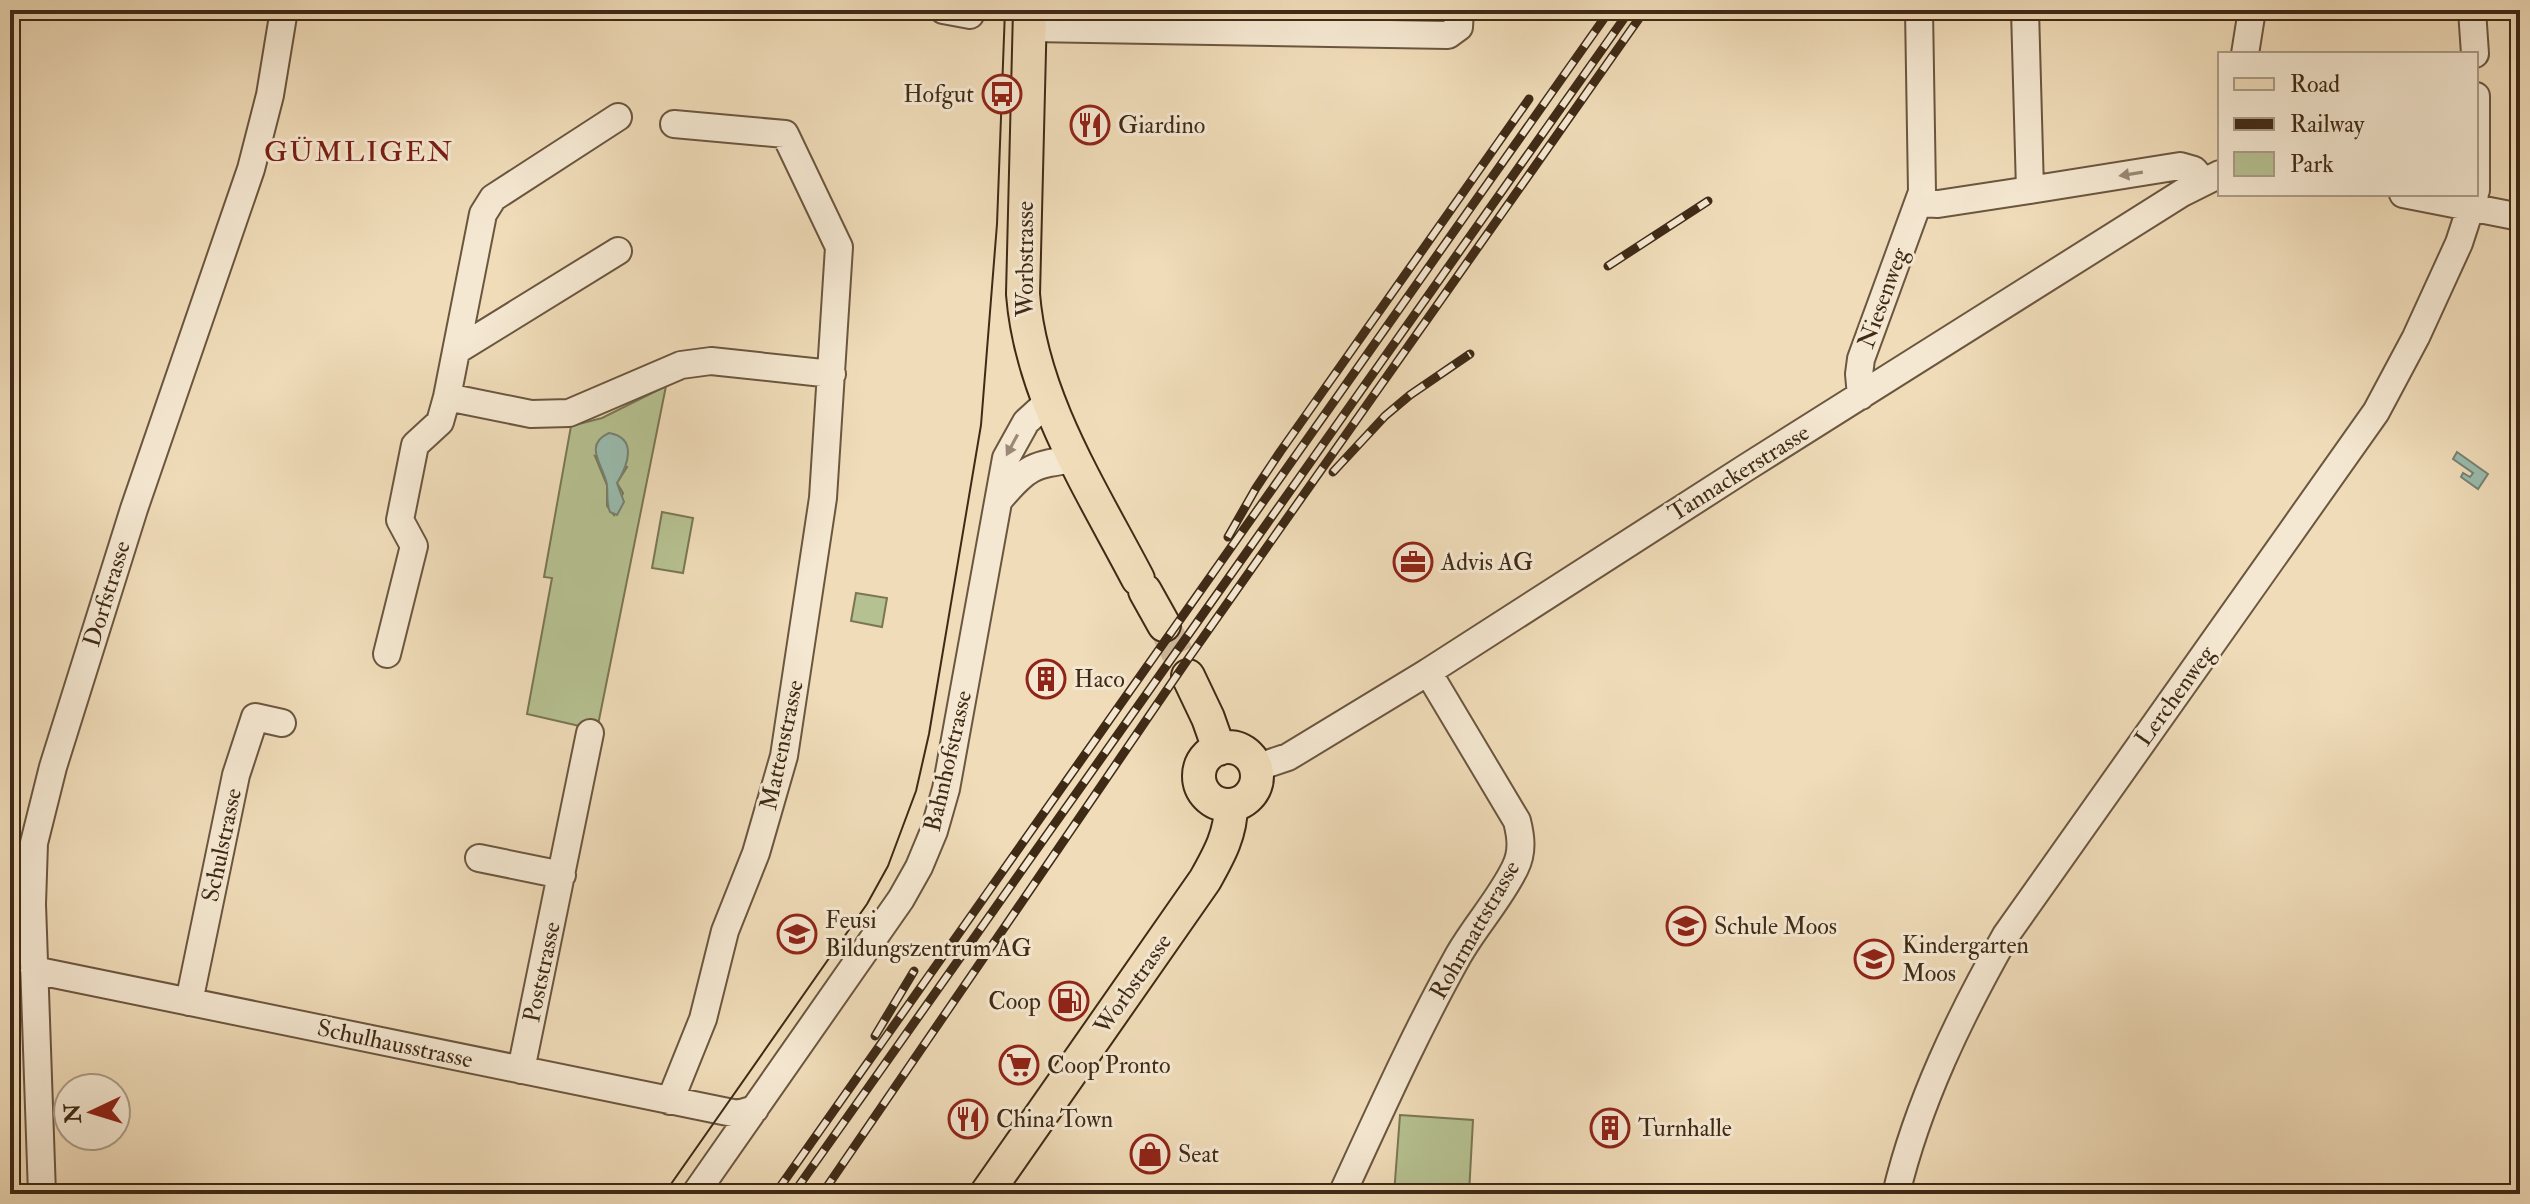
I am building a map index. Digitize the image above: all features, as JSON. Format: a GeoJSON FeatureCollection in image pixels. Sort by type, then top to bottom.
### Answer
{"type":"FeatureCollection","features":[{"type":"Feature","properties":{"kind":"main road","name":"Worbstrasse"},"geometry":{"type":"LineString","coordinates":[[1030,19],[1023,294],[1031,352],[1075,459],[1164,625]]}},
{"type":"Feature","properties":{"kind":"main road"},"geometry":{"type":"LineString","coordinates":[[1188,676],[1219,749]]}},
{"type":"Feature","properties":{"kind":"main road"},"geometry":{"type":"LineString","coordinates":[[1228,747],[1245,753],[1255,768],[1256,785],[1252,792],[1239,803],[1231,805],[1214,801],[1199,780],[1199,771],[1206,757],[1228,747]]}},
{"type":"Feature","properties":{"kind":"main road","name":"Worbstrasse"},"geometry":{"type":"LineString","coordinates":[[986,1194],[1205,880],[1225,844],[1231,805]]}},
{"type":"Feature","properties":{"kind":"street","name":"Dorfstrasse"},"geometry":{"type":"LineString","coordinates":[[42,1194],[32,867],[41,809],[134,509],[251,169],[270,95],[284,10]]}},
{"type":"Feature","properties":{"kind":"street"},"geometry":{"type":"LineString","coordinates":[[943,10],[970,15]]}},
{"type":"Feature","properties":{"kind":"street"},"geometry":{"type":"LineString","coordinates":[[1030,19],[1250,21],[1448,35],[1459,27],[1460,10]]}},
{"type":"Feature","properties":{"kind":"street","name":"Niesenweg"},"geometry":{"type":"LineString","coordinates":[[1861,396],[1861,359],[1919,203],[1923,178],[1919,10]]}},
{"type":"Feature","properties":{"kind":"street"},"geometry":{"type":"LineString","coordinates":[[2025,10],[2030,190]]}},
{"type":"Feature","properties":{"kind":"street"},"geometry":{"type":"LineString","coordinates":[[2245,52],[2252,10]]}},
{"type":"Feature","properties":{"kind":"street"},"geometry":{"type":"LineString","coordinates":[[2472,10],[2475,52]]}},
{"type":"Feature","properties":{"kind":"street"},"geometry":{"type":"LineString","coordinates":[[387,654],[414,546],[400,520],[415,445],[440,422],[483,214],[493,198],[618,117]]}},
{"type":"Feature","properties":{"kind":"street","name":"Mattenstrasse"},"geometry":{"type":"LineString","coordinates":[[670,1101],[703,1019],[725,931],[756,853],[784,756],[823,498],[839,247],[785,134],[674,124]]}},
{"type":"Feature","properties":{"kind":"street"},"geometry":{"type":"LineString","coordinates":[[1919,203],[1938,204],[2180,166],[2211,178]]}},
{"type":"Feature","properties":{"kind":"street","name":"Tannackerstrasse"},"geometry":{"type":"LineString","coordinates":[[1255,768],[1288,757],[1428,672],[2211,178]]}},
{"type":"Feature","properties":{"kind":"street"},"geometry":{"type":"LineString","coordinates":[[2451,196],[2475,197],[2520,217]]}},
{"type":"Feature","properties":{"kind":"street","name":"Lerchenweg"},"geometry":{"type":"LineString","coordinates":[[1896,1194],[1933,1080],[1968,1004],[2006,935],[2376,412],[2416,337],[2475,197]]}},
{"type":"Feature","properties":{"kind":"street"},"geometry":{"type":"LineString","coordinates":[[456,351],[618,251]]}},
{"type":"Feature","properties":{"kind":"street"},"geometry":{"type":"LineString","coordinates":[[447,397],[531,414],[569,413],[681,365],[711,361],[832,374]]}},
{"type":"Feature","properties":{"kind":"street","name":"Bahnhofstrasse"},"geometry":{"type":"LineString","coordinates":[[695,1194],[901,899],[934,831],[946,789],[1006,458],[1026,422],[1049,401]]}},
{"type":"Feature","properties":{"kind":"street"},"geometry":{"type":"LineString","coordinates":[[999,500],[1028,469],[1039,464],[1075,459]]}},
{"type":"Feature","properties":{"kind":"street","name":"Rohrmattstrasse"},"geometry":{"type":"LineString","coordinates":[[1342,1194],[1425,1016],[1464,945],[1516,868],[1521,852],[1517,821],[1428,672]]}},
{"type":"Feature","properties":{"kind":"street","name":"Schulstrasse"},"geometry":{"type":"LineString","coordinates":[[189,1002],[236,775],[255,717],[282,723]]}},
{"type":"Feature","properties":{"kind":"street","name":"Poststrasse"},"geometry":{"type":"LineString","coordinates":[[521,1070],[590,733]]}},
{"type":"Feature","properties":{"kind":"street"},"geometry":{"type":"LineString","coordinates":[[479,858],[562,875]]}},
{"type":"Feature","properties":{"kind":"street","name":"Schulhausstrasse"},"geometry":{"type":"LineString","coordinates":[[34,970],[670,1101],[738,1114],[755,1109]]}},
{"type":"Feature","properties":{"kind":"green space"},"geometry":{"type":"Polygon","coordinates":[[[666,386],[597,730],[527,714],[552,578],[544,577],[571,426],[602,418],[666,386]],[[595,456],[607,485],[607,506],[614,515],[623,493],[617,483],[627,467],[595,456]]]}},
{"type":"Feature","properties":{"kind":"green space"},"geometry":{"type":"Polygon","coordinates":[[[662,512],[693,518],[683,573],[652,568],[662,512]]]}},
{"type":"Feature","properties":{"kind":"green space"},"geometry":{"type":"Polygon","coordinates":[[[856,593],[887,598],[882,627],[851,621],[856,593]]]}},
{"type":"Feature","properties":{"kind":"green space"},"geometry":{"type":"Polygon","coordinates":[[[1400,1115],[1473,1120],[1469,1194],[1394,1194],[1400,1115]]]}},
{"type":"Feature","properties":{"kind":"shaded area"},"geometry":{"type":"Polygon","coordinates":[[[609,433],[624,440],[628,453],[617,483],[624,502],[617,515],[610,512],[607,485],[596,450],[601,438],[609,433]]]}},
{"type":"Feature","properties":{"kind":"shaded area"},"geometry":{"type":"Polygon","coordinates":[[[2457,452],[2488,474],[2478,489],[2461,477],[2463,473],[2470,477],[2473,473],[2453,459],[2457,452]]]}},
{"type":"Feature","properties":{"kind":"tunnel"},"geometry":{"type":"LineString","coordinates":[[1164,625],[1188,676]]}},
{"type":"Feature","properties":{"kind":"tram line"},"geometry":{"type":"LineString","coordinates":[[664,1194],[867,904],[888,866],[916,791],[929,734],[981,425],[997,224],[1005,10]]}},
{"type":"Feature","properties":{"kind":"railway"},"geometry":{"type":"LineString","coordinates":[[775,1194],[1610,10]]}},
{"type":"Feature","properties":{"kind":"railway"},"geometry":{"type":"LineString","coordinates":[[793,1194],[1630,10]]}},
{"type":"Feature","properties":{"kind":"railway"},"geometry":{"type":"LineString","coordinates":[[822,1194],[1188,659],[1645,10]]}},
{"type":"Feature","properties":{"kind":"railway"},"geometry":{"type":"LineString","coordinates":[[1228,537],[1280,452],[1529,99]]}},
{"type":"Feature","properties":{"kind":"railway"},"geometry":{"type":"LineString","coordinates":[[1608,266],[1708,201]]}},
{"type":"Feature","properties":{"kind":"railway"},"geometry":{"type":"LineString","coordinates":[[1333,472],[1385,416],[1470,354]]}},
{"type":"Feature","properties":{"kind":"railway"},"geometry":{"type":"LineString","coordinates":[[875,1036],[914,971]]}},
{"type":"Feature","properties":{"kind":"place","name":"Hofgut"},"geometry":{"type":"Point","coordinates":[1002,94]}},
{"type":"Feature","properties":{"kind":"place","name":"Giardino"},"geometry":{"type":"Point","coordinates":[1090,125]}},
{"type":"Feature","properties":{"kind":"place","name":"Advis AG"},"geometry":{"type":"Point","coordinates":[1413,562]}},
{"type":"Feature","properties":{"kind":"place","name":"Haco"},"geometry":{"type":"Point","coordinates":[1046,679]}},
{"type":"Feature","properties":{"kind":"place","name":"Schule Moos"},"geometry":{"type":"Point","coordinates":[1686,926]}},
{"type":"Feature","properties":{"kind":"place","name":"Feusi Bildungszentrum AG"},"geometry":{"type":"Point","coordinates":[797,934]}},
{"type":"Feature","properties":{"kind":"place","name":"Kindergarten Moos"},"geometry":{"type":"Point","coordinates":[1874,959]}},
{"type":"Feature","properties":{"kind":"place","name":"Coop"},"geometry":{"type":"Point","coordinates":[1069,1001]}},
{"type":"Feature","properties":{"kind":"place","name":"Coop Pronto"},"geometry":{"type":"Point","coordinates":[1019,1065]}},
{"type":"Feature","properties":{"kind":"place","name":"China Town"},"geometry":{"type":"Point","coordinates":[968,1119]}},
{"type":"Feature","properties":{"kind":"place","name":"Turnhalle"},"geometry":{"type":"Point","coordinates":[1610,1128]}},
{"type":"Feature","properties":{"kind":"place","name":"Seat"},"geometry":{"type":"Point","coordinates":[1150,1154]}},
{"type":"Feature","properties":{"kind":"district","name":"GÜMLIGEN"},"geometry":{"type":"Point","coordinates":[359,152]}}]}
